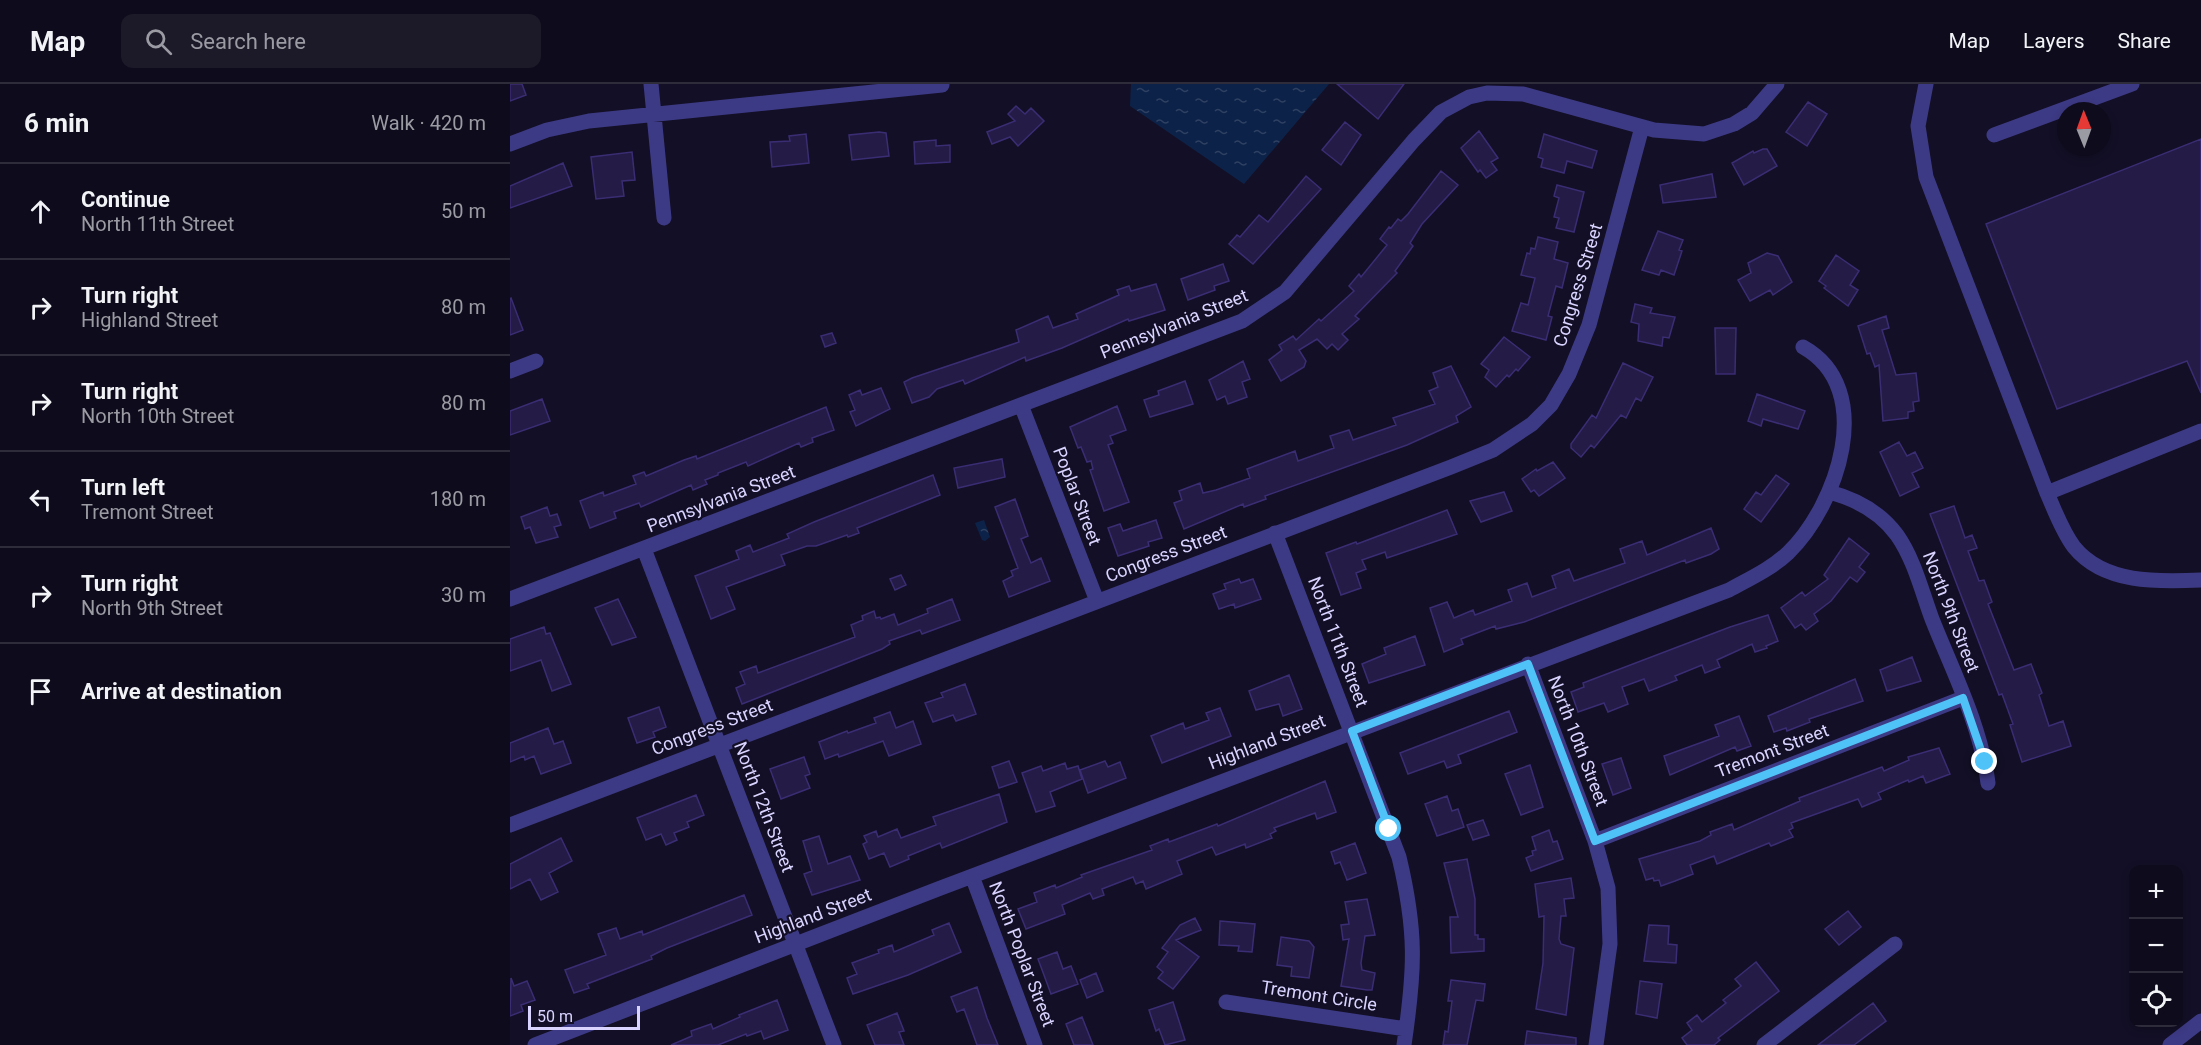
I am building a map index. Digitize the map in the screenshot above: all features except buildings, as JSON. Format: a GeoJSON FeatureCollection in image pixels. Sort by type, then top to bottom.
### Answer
{"type":"FeatureCollection","features":[{"type":"Feature","properties":{"kind":"street"},"geometry":{"type":"LineString","coordinates":[[651,84],[664,218]]}},
{"type":"Feature","properties":{"kind":"street","name":"Pennsylvania Street"},"geometry":{"type":"LineString","coordinates":[[510,599],[1224,329],[1265,308],[1285,292],[1388,168],[1440,112],[1469,97],[1496,92],[1523,94],[1642,127],[1679,134],[1704,134],[1718,130],[1752,113],[1777,84]]}},
{"type":"Feature","properties":{"kind":"street"},"geometry":{"type":"LineString","coordinates":[[1926,84],[1918,126],[1926,177],[2047,493],[2074,547],[2087,560],[2103,570],[2123,577],[2153,580],[2201,580]]}},
{"type":"Feature","properties":{"kind":"street"},"geometry":{"type":"LineString","coordinates":[[1994,135],[2132,84]]}},
{"type":"Feature","properties":{"kind":"street"},"geometry":{"type":"LineString","coordinates":[[510,144],[547,130],[589,121],[942,85]]}},
{"type":"Feature","properties":{"kind":"street","name":"Congress Street"},"geometry":{"type":"LineString","coordinates":[[510,825],[1493,450],[1532,424],[1551,405],[1569,374],[1589,325],[1642,127]]}},
{"type":"Feature","properties":{"kind":"street","name":"Highland Street"},"geometry":{"type":"LineString","coordinates":[[535,1045],[1352,731],[1729,590],[1759,574],[1786,554],[1813,521],[1829,492],[1843,444],[1842,402],[1835,380],[1827,364],[1803,347]]}},
{"type":"Feature","properties":{"kind":"street"},"geometry":{"type":"LineString","coordinates":[[510,371],[536,361]]}},
{"type":"Feature","properties":{"kind":"street","name":"Poplar Street"},"geometry":{"type":"LineString","coordinates":[[1021,405],[1097,601]]}},
{"type":"Feature","properties":{"kind":"street"},"geometry":{"type":"LineString","coordinates":[[2047,493],[2201,431]]}},
{"type":"Feature","properties":{"kind":"street","name":"North 9th Street"},"geometry":{"type":"LineString","coordinates":[[1829,492],[1857,501],[1872,510],[1898,536],[1907,552],[1980,741],[1988,783]]}},
{"type":"Feature","properties":{"kind":"street","name":"North 11th Street"},"geometry":{"type":"LineString","coordinates":[[1275,533],[1389,829],[1409,900],[1414,959],[1404,1045]]}},
{"type":"Feature","properties":{"kind":"street","name":"North 12th Street"},"geometry":{"type":"LineString","coordinates":[[644,549],[834,1045]]}},
{"type":"Feature","properties":{"kind":"street","name":"North 10th Street"},"geometry":{"type":"LineString","coordinates":[[1528,664],[1595,841],[1608,888],[1611,923],[1596,1045]]}},
{"type":"Feature","properties":{"kind":"street","name":"Tremont Street"},"geometry":{"type":"LineString","coordinates":[[1595,841],[1963,698]]}},
{"type":"Feature","properties":{"kind":"street","name":"North Poplar Street"},"geometry":{"type":"LineString","coordinates":[[972,876],[1035,1045]]}},
{"type":"Feature","properties":{"kind":"street"},"geometry":{"type":"LineString","coordinates":[[1764,1045],[1895,944]]}},
{"type":"Feature","properties":{"kind":"street","name":"Tremont Circle"},"geometry":{"type":"LineString","coordinates":[[1226,1002],[1406,1029]]}},
{"type":"Feature","properties":{"kind":"street"},"geometry":{"type":"LineString","coordinates":[[2170,1045],[2191,1038],[2201,1021]]}},
{"type":"Feature","properties":{"kind":"water"},"geometry":{"type":"Polygon","coordinates":[[[1131,84],[1329,84],[1244,184],[1130,106],[1131,84]]]}},
{"type":"Feature","properties":{"kind":"water"},"geometry":{"type":"Polygon","coordinates":[[[984,520],[990,537],[985,541],[982,540],[975,523],[984,520]]]}},
{"type":"Feature","properties":{"kind":"route"},"geometry":{"type":"LineString","coordinates":[[1389,829],[1352,731],[1528,664],[1595,841],[1963,698],[1980,741],[1985,762]]}}]}
